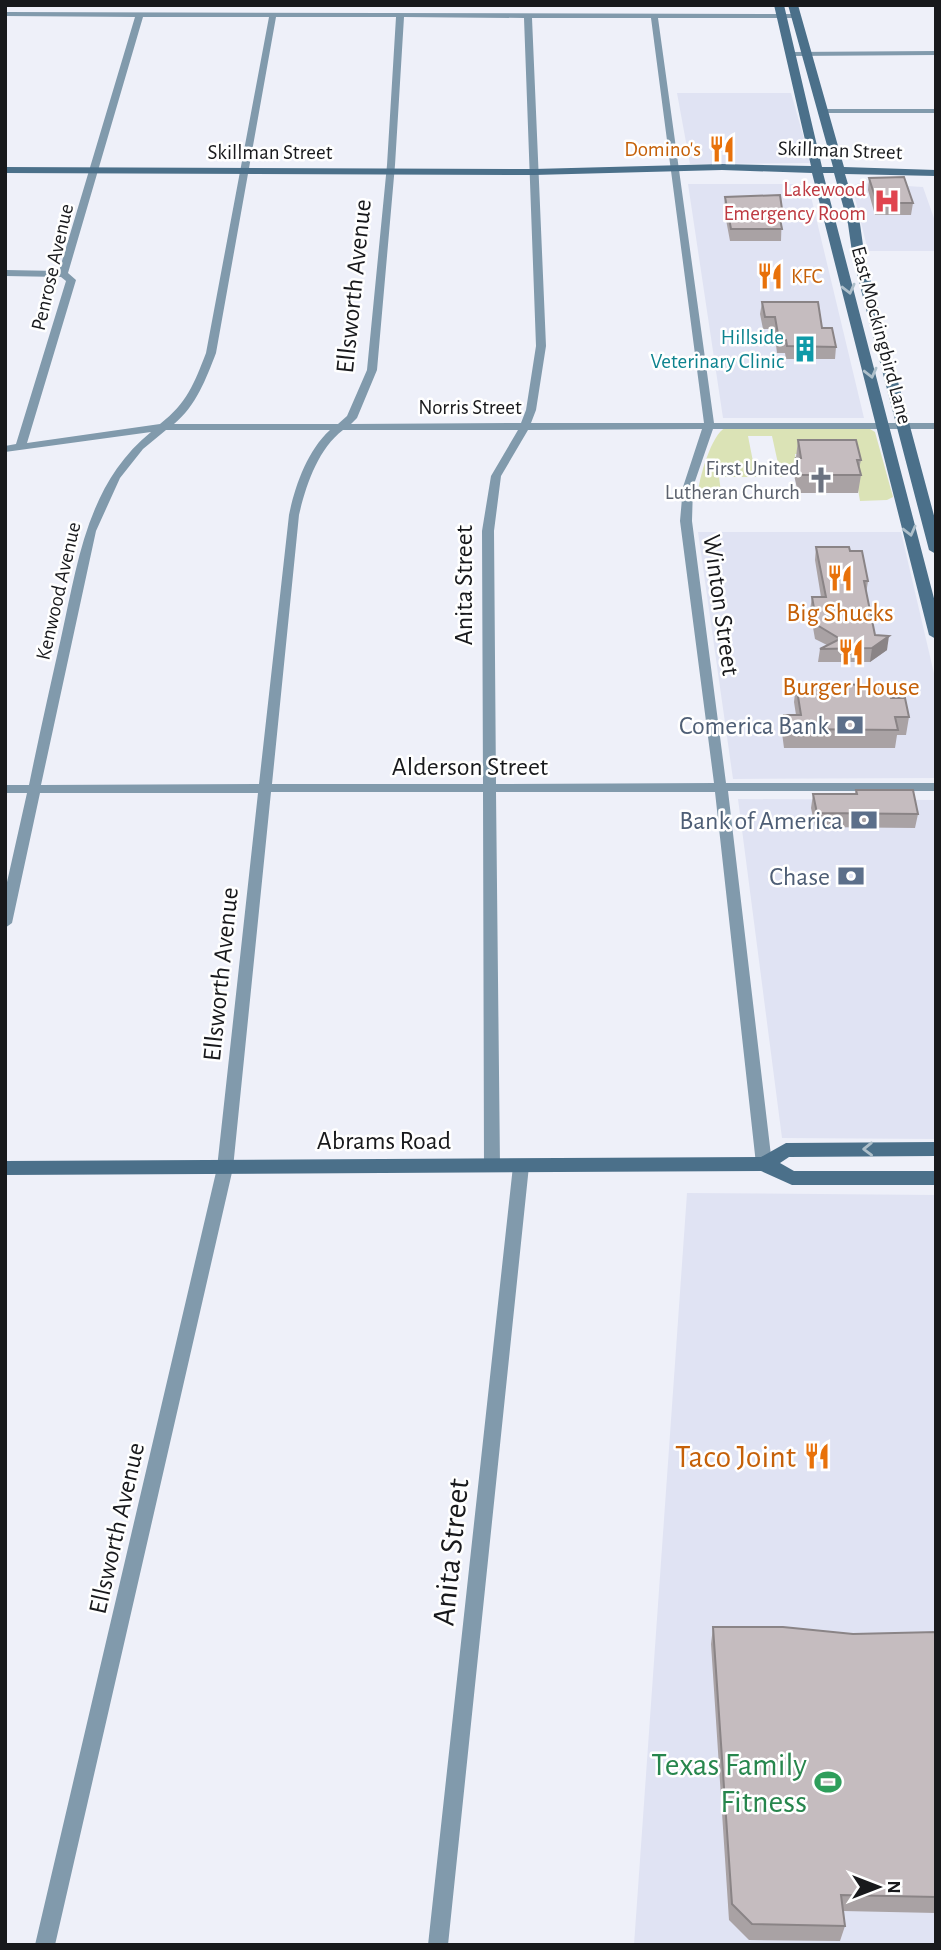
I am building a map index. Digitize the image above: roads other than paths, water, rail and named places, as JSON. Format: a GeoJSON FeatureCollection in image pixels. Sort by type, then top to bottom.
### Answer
{"type":"FeatureCollection","features":[{"type":"Feature","properties":{"kind":"main road","name":"East Mockingbird Lane"},"geometry":{"type":"LineString","coordinates":[[780,11],[802,111],[858,321],[936,635]]}},
{"type":"Feature","properties":{"kind":"main road","name":"East Mockingbird Lane"},"geometry":{"type":"LineString","coordinates":[[795,11],[840,173],[859,259],[936,550]]}},
{"type":"Feature","properties":{"kind":"main road"},"geometry":{"type":"LineString","coordinates":[[802,111],[823,111]]}},
{"type":"Feature","properties":{"kind":"main road","name":"Skillman Street"},"geometry":{"type":"LineString","coordinates":[[5,170],[534,172],[543,175],[818,172],[936,181]]}},
{"type":"Feature","properties":{"kind":"main road","name":"Skillman Street"},"geometry":{"type":"LineString","coordinates":[[840,173],[936,173]]}},
{"type":"Feature","properties":{"kind":"main road"},"geometry":{"type":"LineString","coordinates":[[841,259],[859,259]]}},
{"type":"Feature","properties":{"kind":"main road"},"geometry":{"type":"LineString","coordinates":[[858,321],[876,321]]}},
{"type":"Feature","properties":{"kind":"main road","name":"Abrams Road"},"geometry":{"type":"LineString","coordinates":[[764,1164],[786,1150],[936,1149]]}},
{"type":"Feature","properties":{"kind":"main road","name":"Abrams Road"},"geometry":{"type":"LineString","coordinates":[[5,1168],[764,1164],[792,1178],[936,1178]]}},
{"type":"Feature","properties":{"kind":"street"},"geometry":{"type":"LineString","coordinates":[[638,5],[639,15]]}},
{"type":"Feature","properties":{"kind":"street"},"geometry":{"type":"LineString","coordinates":[[5,14],[126,10],[140,14],[258,10],[273,14],[378,10],[400,14],[496,10],[528,15],[795,11]]}},
{"type":"Feature","properties":{"kind":"street","name":"Penrose Avenue"},"geometry":{"type":"LineString","coordinates":[[20,447],[71,280],[64,274],[140,14]]}},
{"type":"Feature","properties":{"kind":"street","name":"Kenwood Avenue"},"geometry":{"type":"LineString","coordinates":[[5,923],[90,531],[116,477],[139,447],[182,412],[191,399],[211,353],[273,14]]}},
{"type":"Feature","properties":{"kind":"street","name":"Ellsworth Avenue"},"geometry":{"type":"LineString","coordinates":[[45,1945],[225,1167],[294,515],[299,493],[321,446],[352,418],[372,370],[390,172],[400,14]]}},
{"type":"Feature","properties":{"kind":"street","name":"Anita Street"},"geometry":{"type":"LineString","coordinates":[[492,1166],[489,788],[491,501],[496,476],[525,426],[538,372],[541,346],[528,15]]}},
{"type":"Feature","properties":{"kind":"street","name":"Winton Street"},"geometry":{"type":"LineString","coordinates":[[654,15],[710,425],[688,487],[686,521],[764,1164]]}},
{"type":"Feature","properties":{"kind":"street"},"geometry":{"type":"LineString","coordinates":[[791,54],[936,53]]}},
{"type":"Feature","properties":{"kind":"street"},"geometry":{"type":"LineString","coordinates":[[823,111],[936,111]]}},
{"type":"Feature","properties":{"kind":"street"},"geometry":{"type":"LineString","coordinates":[[5,273],[64,274]]}},
{"type":"Feature","properties":{"kind":"street","name":"Norris Street"},"geometry":{"type":"LineString","coordinates":[[5,449],[164,427],[936,426]]}},
{"type":"Feature","properties":{"kind":"street"},"geometry":{"type":"LineString","coordinates":[[110,433],[131,438],[139,447]]}},
{"type":"Feature","properties":{"kind":"street","name":"Alderson Street"},"geometry":{"type":"LineString","coordinates":[[5,789],[936,787]]}},
{"type":"Feature","properties":{"kind":"street","name":"Anita Street"},"geometry":{"type":"LineString","coordinates":[[438,1945],[521,1166]]}},
{"type":"Feature","properties":{"kind":"place","name":"Domino's"},"geometry":{"type":"Point","coordinates":[722,149]}},
{"type":"Feature","properties":{"kind":"place","name":"Lakewood Emergency Room"},"geometry":{"type":"Point","coordinates":[887,201]}},
{"type":"Feature","properties":{"kind":"place","name":"KFC"},"geometry":{"type":"Point","coordinates":[770,276]}},
{"type":"Feature","properties":{"kind":"place","name":"Hillside Veterinary Clinic"},"geometry":{"type":"Point","coordinates":[805,349]}},
{"type":"Feature","properties":{"kind":"place","name":"First United Lutheran Church"},"geometry":{"type":"Point","coordinates":[821,480]}},
{"type":"Feature","properties":{"kind":"place","name":"Big Shucks"},"geometry":{"type":"Point","coordinates":[840,578]}},
{"type":"Feature","properties":{"kind":"place","name":"Burger House"},"geometry":{"type":"Point","coordinates":[851,652]}},
{"type":"Feature","properties":{"kind":"place","name":"Comerica Bank"},"geometry":{"type":"Point","coordinates":[850,725]}},
{"type":"Feature","properties":{"kind":"place","name":"Bank of America"},"geometry":{"type":"Point","coordinates":[864,820]}},
{"type":"Feature","properties":{"kind":"place","name":"Chase"},"geometry":{"type":"Point","coordinates":[851,876]}},
{"type":"Feature","properties":{"kind":"place","name":"Taco Joint"},"geometry":{"type":"Point","coordinates":[817,1456]}},
{"type":"Feature","properties":{"kind":"place","name":"Texas Family Fitness"},"geometry":{"type":"Point","coordinates":[828,1782]}}]}
